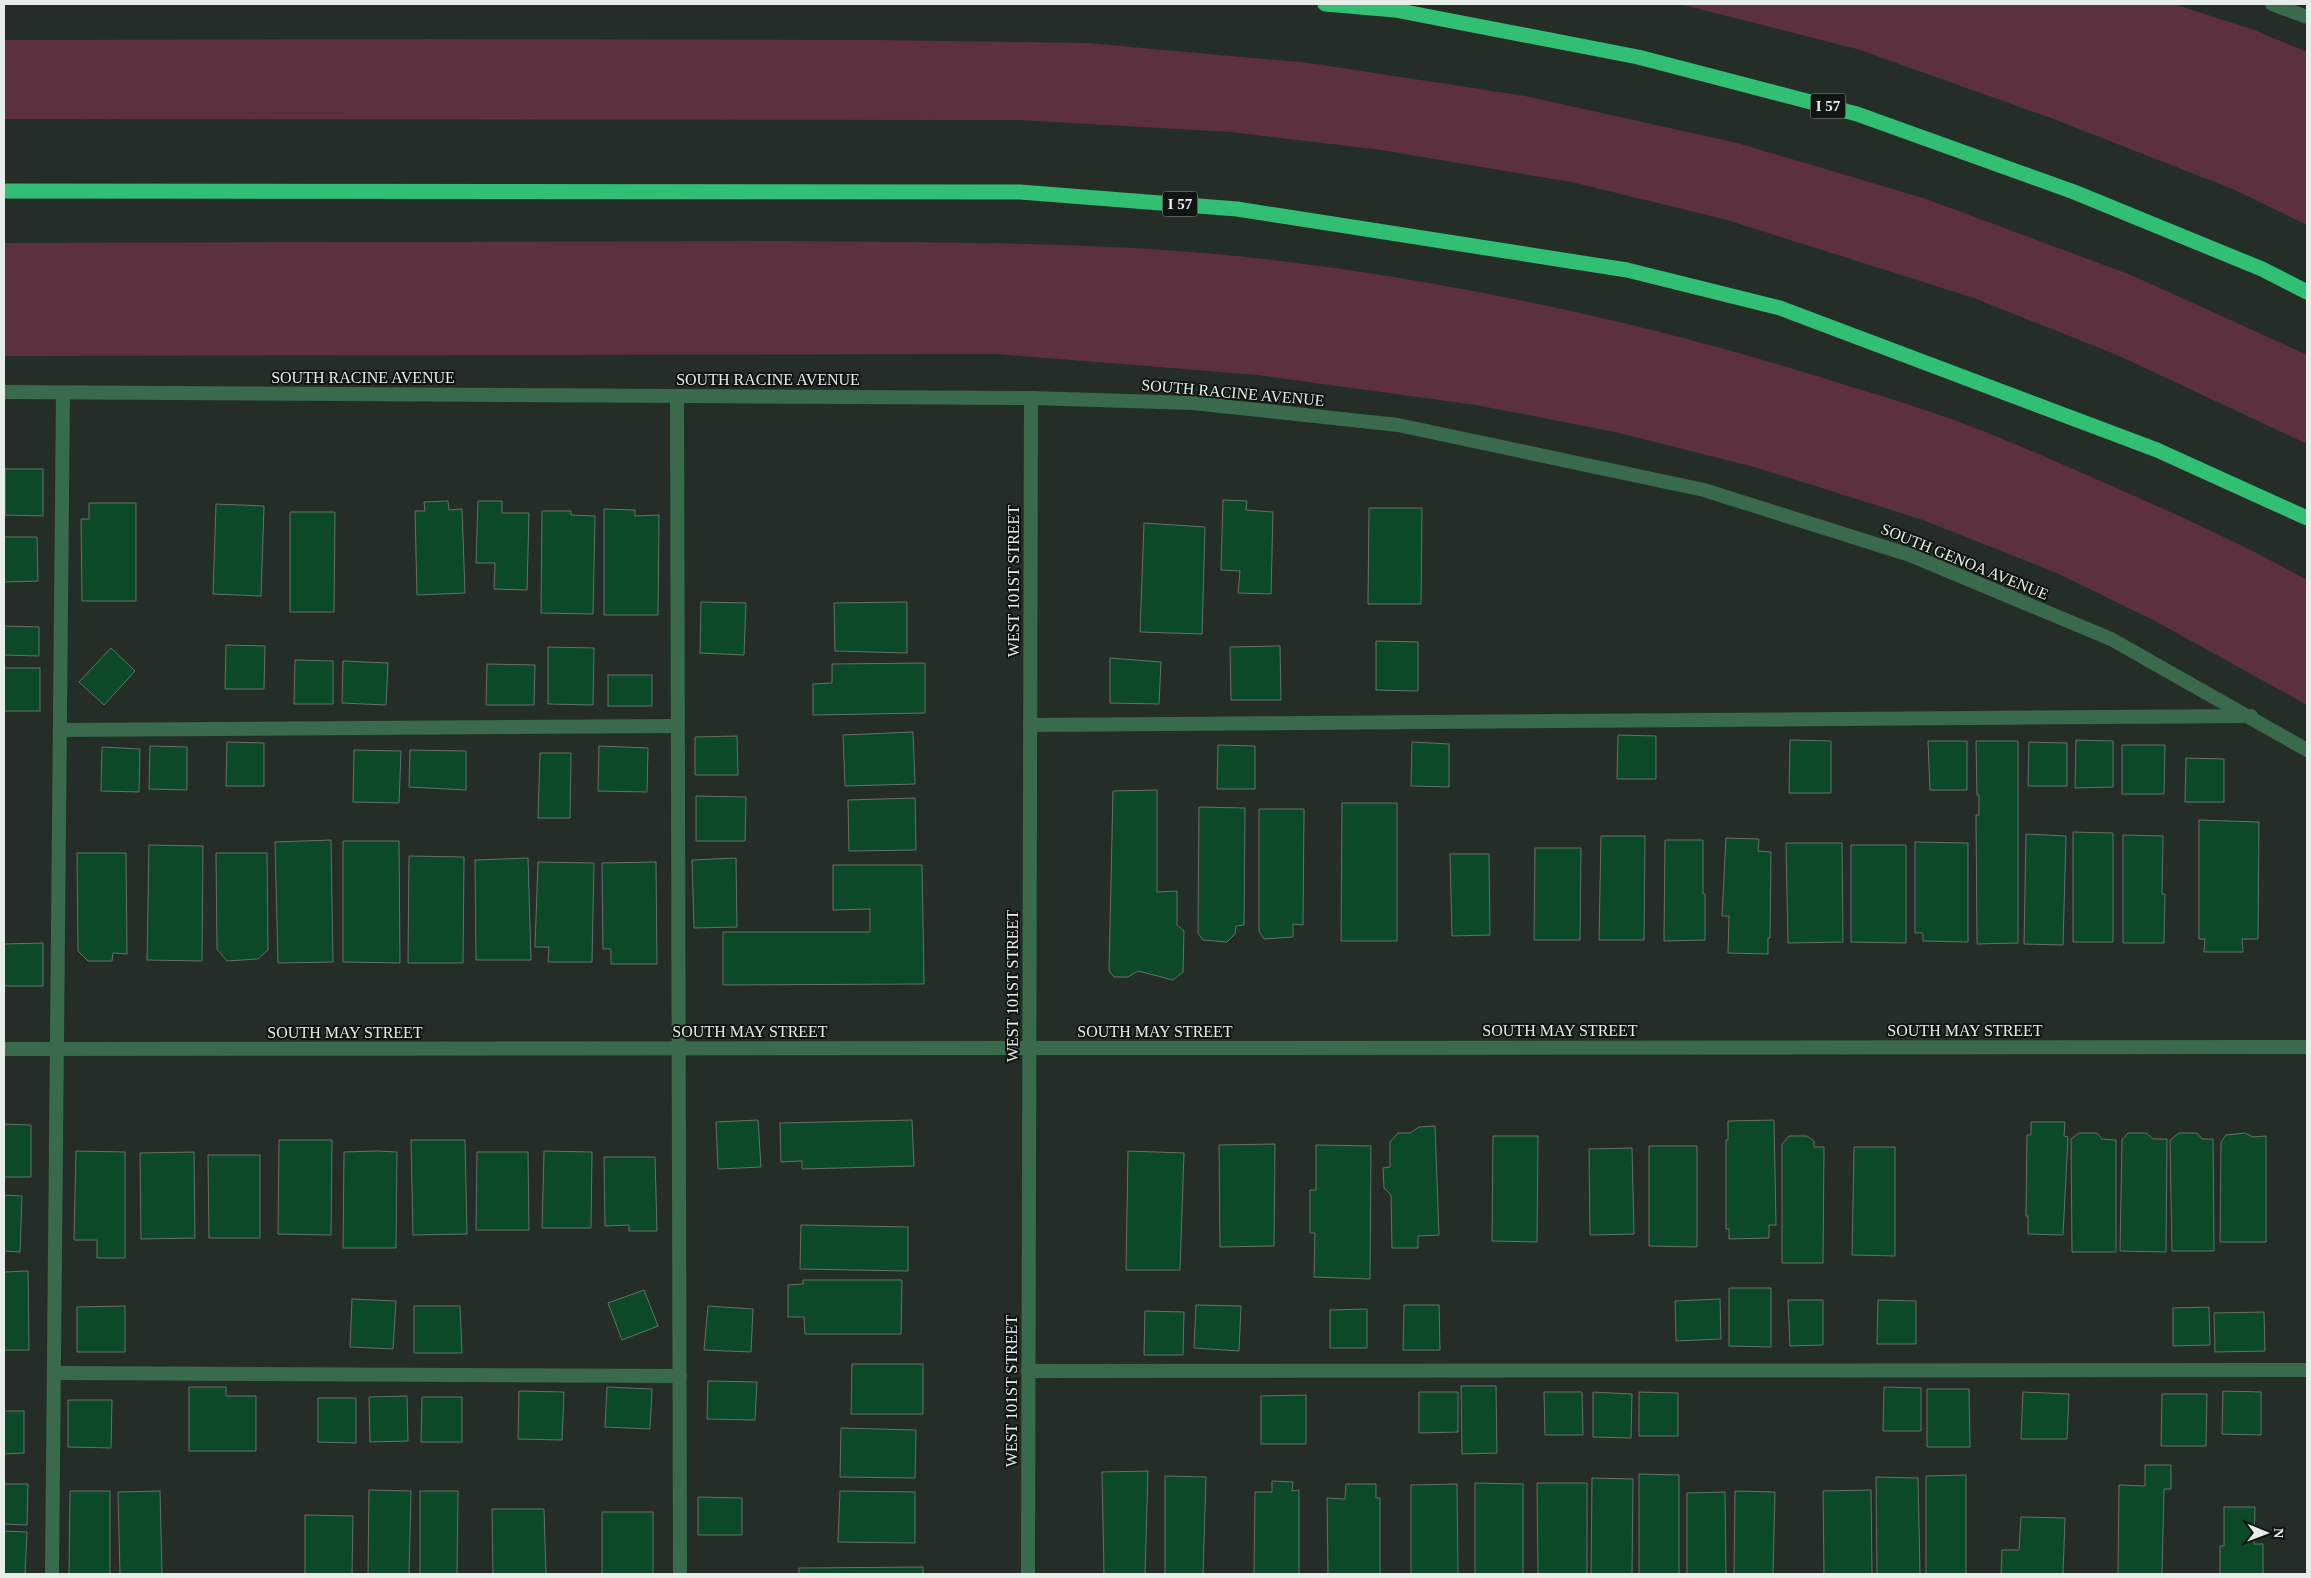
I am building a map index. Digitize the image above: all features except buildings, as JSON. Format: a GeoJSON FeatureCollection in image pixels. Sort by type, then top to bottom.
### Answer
{"type":"FeatureCollection","features":[{"type":"Feature","properties":{"kind":"highway","name":"I 57"},"geometry":{"type":"LineString","coordinates":[[1325,4],[1395,10],[1638,57],[1857,114],[2074,192],[2262,269],[2307,292]]}},
{"type":"Feature","properties":{"kind":"highway","name":"I 57"},"geometry":{"type":"LineString","coordinates":[[4,192],[1020,192],[1237,209],[1627,270],[1780,308],[2157,450],[2307,518]]}},
{"type":"Feature","properties":{"kind":"street"},"geometry":{"type":"LineString","coordinates":[[2272,4],[2307,17]]}},
{"type":"Feature","properties":{"kind":"street","name":"SOUTH RACINE AVENUE"},"geometry":{"type":"LineString","coordinates":[[4,392],[1031,398],[1193,403],[1398,425],[1527,452]]}},
{"type":"Feature","properties":{"kind":"street"},"geometry":{"type":"LineString","coordinates":[[52,1574],[63,393]]}},
{"type":"Feature","properties":{"kind":"street"},"geometry":{"type":"LineString","coordinates":[[677,396],[680,1574]]}},
{"type":"Feature","properties":{"kind":"street","name":"WEST 101ST STREET"},"geometry":{"type":"LineString","coordinates":[[1028,1574],[1031,398]]}},
{"type":"Feature","properties":{"kind":"street","name":"SOUTH GENOA AVENUE"},"geometry":{"type":"LineString","coordinates":[[1527,452],[1704,490],[1910,555],[2111,639],[2251,716],[2307,750]]}},
{"type":"Feature","properties":{"kind":"street"},"geometry":{"type":"LineString","coordinates":[[1030,726],[2251,716]]}},
{"type":"Feature","properties":{"kind":"street"},"geometry":{"type":"LineString","coordinates":[[60,730],[677,726]]}},
{"type":"Feature","properties":{"kind":"street","name":"SOUTH MAY STREET"},"geometry":{"type":"LineString","coordinates":[[4,1049],[2307,1047]]}},
{"type":"Feature","properties":{"kind":"street"},"geometry":{"type":"LineString","coordinates":[[1028,1371],[2307,1370]]}},
{"type":"Feature","properties":{"kind":"street"},"geometry":{"type":"LineString","coordinates":[[54,1373],[680,1376]]}},
{"type":"Feature","properties":{"kind":"shaded area"},"geometry":{"type":"Polygon","coordinates":[[[1680,4],[2174,4],[2254,30],[2307,52],[2307,225],[2235,190],[2051,118],[1857,49],[1680,4]]]}},
{"type":"Feature","properties":{"kind":"shaded area"},"geometry":{"type":"Polygon","coordinates":[[[4,40],[874,40],[1087,43],[1309,63],[1525,96],[1737,143],[1923,198],[2131,275],[2307,355],[2307,444],[2117,355],[1974,298],[1727,220],[1576,183],[1382,150],[1231,132],[1019,120],[4,119],[4,40]]]}},
{"type":"Feature","properties":{"kind":"shaded area"},"geometry":{"type":"Polygon","coordinates":[[[785,241],[1068,245],[1181,251],[1310,265],[1455,288],[1598,317],[1740,353],[1810,374],[1936,414],[2014,444],[2188,520],[2307,580],[2307,705],[2157,622],[2059,574],[1923,520],[1758,468],[1615,432],[1476,405],[1258,375],[997,354],[4,356],[4,243],[785,241]]]}}]}
